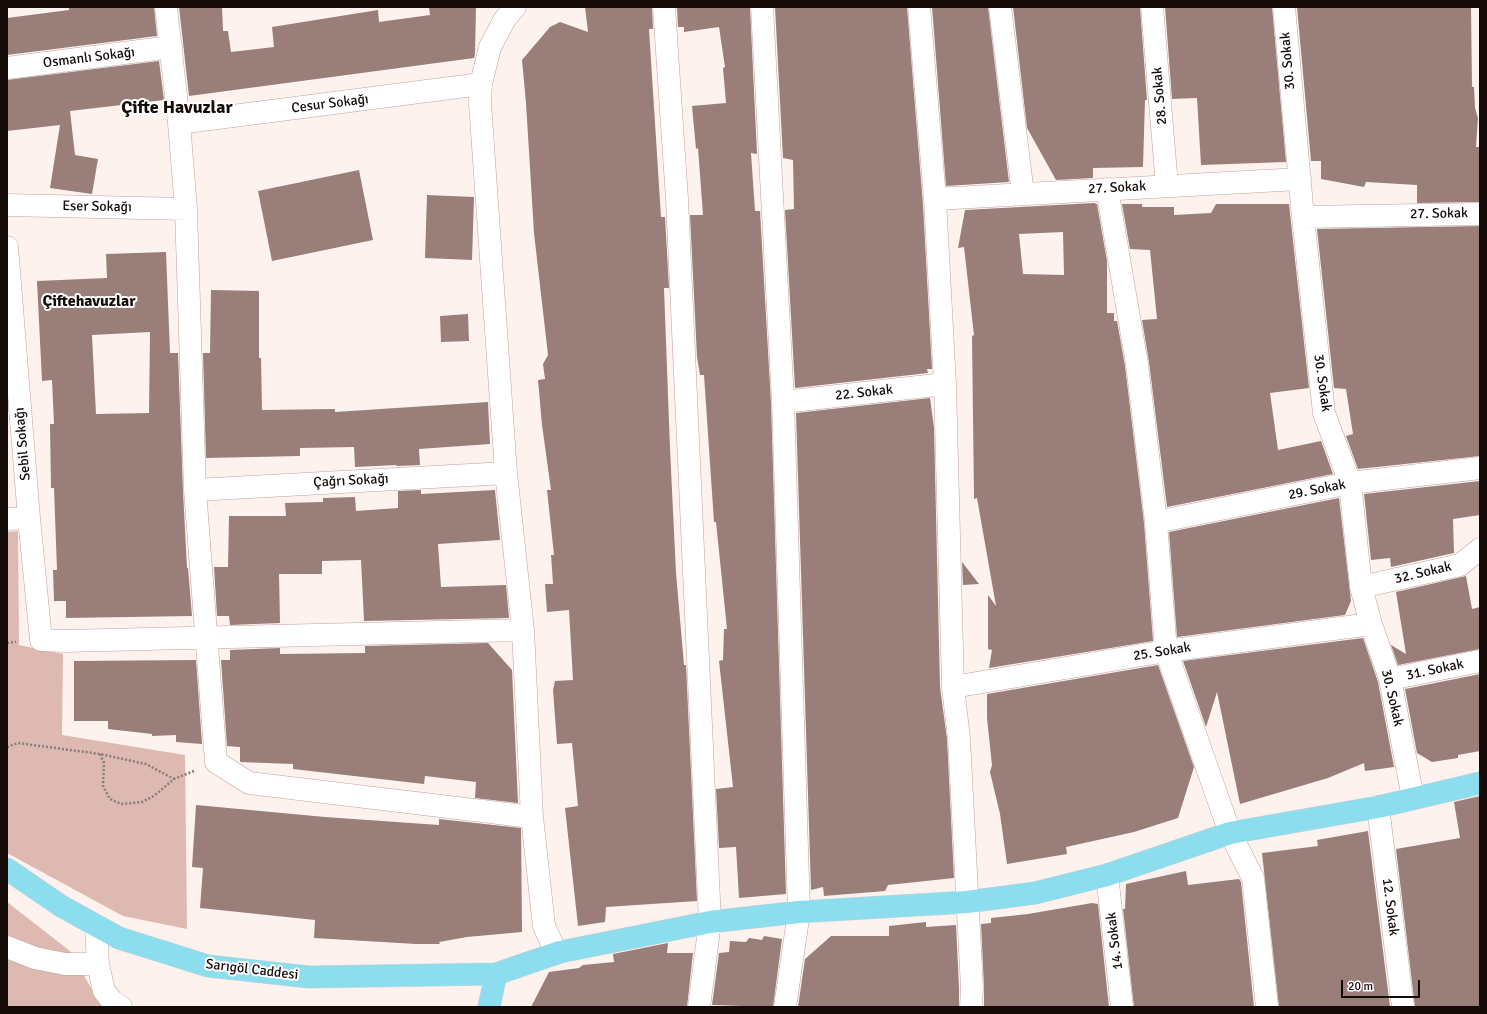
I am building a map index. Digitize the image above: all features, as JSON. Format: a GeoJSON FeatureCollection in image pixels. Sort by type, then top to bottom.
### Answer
{"type":"FeatureCollection","features":[{"type":"Feature","properties":{"kind":"main road","name":"Sarıgöl Caddesi"},"geometry":{"type":"LineString","coordinates":[[7,869],[61,906],[119,938],[208,966],[309,977],[496,974],[560,952],[710,922],[799,912],[967,902],[1035,893],[1107,875],[1230,833],[1378,807],[1480,783]]}},
{"type":"Feature","properties":{"kind":"main road"},"geometry":{"type":"LineString","coordinates":[[488,1007],[496,974]]}},
{"type":"Feature","properties":{"kind":"street"},"geometry":{"type":"LineString","coordinates":[[166,7],[179,123],[186,209],[196,490],[216,762],[249,783],[532,817]]}},
{"type":"Feature","properties":{"kind":"street"},"geometry":{"type":"LineString","coordinates":[[515,7],[505,19],[490,47],[481,84],[480,103],[506,473],[524,630],[532,817],[544,926],[554,948],[560,952]]}},
{"type":"Feature","properties":{"kind":"street"},"geometry":{"type":"LineString","coordinates":[[664,7],[677,207],[710,922],[699,1007]]}},
{"type":"Feature","properties":{"kind":"street"},"geometry":{"type":"LineString","coordinates":[[762,7],[783,402],[799,912],[785,1007]]}},
{"type":"Feature","properties":{"kind":"street"},"geometry":{"type":"LineString","coordinates":[[919,7],[935,199],[945,384],[954,687],[959,738],[972,988],[971,1007]]}},
{"type":"Feature","properties":{"kind":"street"},"geometry":{"type":"LineString","coordinates":[[1000,7],[1023,194]]}},
{"type":"Feature","properties":{"kind":"street","name":"28. Sokak"},"geometry":{"type":"LineString","coordinates":[[1152,7],[1167,186]]}},
{"type":"Feature","properties":{"kind":"street","name":"30. Sokak"},"geometry":{"type":"LineString","coordinates":[[1284,7],[1303,217],[1324,413],[1350,483],[1361,587],[1371,624],[1390,679],[1414,798]]}},
{"type":"Feature","properties":{"kind":"street","name":"Osmanlı Sokağı"},"geometry":{"type":"LineString","coordinates":[[7,68],[171,47]]}},
{"type":"Feature","properties":{"kind":"street","name":"Cesur Sokağı"},"geometry":{"type":"LineString","coordinates":[[179,123],[481,84]]}},
{"type":"Feature","properties":{"kind":"street","name":"27. Sokak"},"geometry":{"type":"LineString","coordinates":[[935,199],[1300,179]]}},
{"type":"Feature","properties":{"kind":"street"},"geometry":{"type":"LineString","coordinates":[[1107,189],[1137,364],[1156,522],[1166,650],[1230,833],[1253,878],[1267,1007]]}},
{"type":"Feature","properties":{"kind":"street","name":"Eser Sokağı"},"geometry":{"type":"LineString","coordinates":[[7,205],[186,209]]}},
{"type":"Feature","properties":{"kind":"street","name":"27. Sokak"},"geometry":{"type":"LineString","coordinates":[[1303,217],[1480,214]]}},
{"type":"Feature","properties":{"kind":"street","name":"Sebil Sokağı"},"geometry":{"type":"LineString","coordinates":[[7,247],[29,518],[41,640],[64,641],[207,636]]}},
{"type":"Feature","properties":{"kind":"street","name":"22. Sokak"},"geometry":{"type":"LineString","coordinates":[[783,402],[945,384]]}},
{"type":"Feature","properties":{"kind":"street","name":"29. Sokak"},"geometry":{"type":"LineString","coordinates":[[1156,522],[1350,483],[1480,468]]}},
{"type":"Feature","properties":{"kind":"street","name":"Çağrı Sokağı"},"geometry":{"type":"LineString","coordinates":[[196,490],[506,473]]}},
{"type":"Feature","properties":{"kind":"street"},"geometry":{"type":"LineString","coordinates":[[7,519],[29,518]]}},
{"type":"Feature","properties":{"kind":"street","name":"32. Sokak"},"geometry":{"type":"LineString","coordinates":[[1361,587],[1460,565],[1480,549]]}},
{"type":"Feature","properties":{"kind":"street","name":"25. Sokak"},"geometry":{"type":"LineString","coordinates":[[954,687],[1166,650],[1371,624]]}},
{"type":"Feature","properties":{"kind":"street"},"geometry":{"type":"LineString","coordinates":[[207,636],[524,630]]}},
{"type":"Feature","properties":{"kind":"street","name":"31. Sokak"},"geometry":{"type":"LineString","coordinates":[[1390,679],[1480,661]]}},
{"type":"Feature","properties":{"kind":"street","name":"12. Sokak"},"geometry":{"type":"LineString","coordinates":[[1378,807],[1403,1007]]}},
{"type":"Feature","properties":{"kind":"street","name":"14. Sokak"},"geometry":{"type":"LineString","coordinates":[[1107,875],[1122,1007]]}},
{"type":"Feature","properties":{"kind":"street"},"geometry":{"type":"LineString","coordinates":[[96,926],[98,964],[104,991],[112,1001],[121,1007]]}},
{"type":"Feature","properties":{"kind":"street"},"geometry":{"type":"LineString","coordinates":[[7,947],[35,958],[65,964],[98,964]]}},
{"type":"Feature","properties":{"kind":"path"},"geometry":{"type":"LineString","coordinates":[[7,747],[18,743],[100,754],[146,764],[174,779]]}},
{"type":"Feature","properties":{"kind":"path"},"geometry":{"type":"LineString","coordinates":[[100,754],[104,763],[103,786],[110,800],[121,804],[142,802],[154,796],[174,779],[216,762]]}},
{"type":"Feature","properties":{"kind":"shaded area"},"geometry":{"type":"Polygon","coordinates":[[[18,531],[19,645],[63,654],[62,735],[185,755],[187,929],[123,916],[7,853],[7,532],[18,531]]]}},
{"type":"Feature","properties":{"kind":"shaded area"},"geometry":{"type":"Polygon","coordinates":[[[7,902],[70,951],[102,1007],[7,1007],[7,902]]]}},
{"type":"Feature","properties":{"kind":"building"},"geometry":{"type":"Polygon","coordinates":[[[69,7],[154,7],[157,36],[7,55],[7,18],[69,10],[69,7]]]}},
{"type":"Feature","properties":{"kind":"building"},"geometry":{"type":"Polygon","coordinates":[[[179,7],[222,7],[223,31],[228,31],[231,52],[274,47],[272,27],[378,10],[379,22],[430,15],[429,7],[476,7],[475,54],[474,58],[189,96],[179,7]]]}},
{"type":"Feature","properties":{"kind":"building"},"geometry":{"type":"Polygon","coordinates":[[[585,7],[652,7],[653,29],[649,29],[661,217],[665,217],[669,288],[664,288],[676,573],[684,665],[686,665],[697,901],[606,907],[605,922],[578,926],[565,808],[578,806],[572,743],[557,744],[553,690],[555,681],[573,680],[569,610],[547,612],[545,584],[553,584],[551,555],[554,555],[547,490],[551,490],[542,425],[538,380],[545,379],[543,364],[548,355],[534,233],[522,60],[550,27],[560,22],[588,32],[585,7]]]}},
{"type":"Feature","properties":{"kind":"building"},"geometry":{"type":"Polygon","coordinates":[[[677,7],[750,7],[757,154],[751,153],[755,211],[760,211],[771,403],[786,894],[739,898],[736,847],[719,848],[716,789],[733,787],[719,661],[723,660],[724,629],[727,629],[716,522],[714,522],[704,375],[700,375],[697,357],[690,215],[703,215],[698,148],[696,149],[692,106],[726,103],[723,68],[725,67],[719,27],[684,32],[684,27],[678,27],[677,7]]]}},
{"type":"Feature","properties":{"kind":"building"},"geometry":{"type":"Polygon","coordinates":[[[775,7],[907,7],[923,205],[932,369],[927,369],[928,373],[795,388],[785,210],[794,209],[793,160],[783,158],[775,7]]]}},
{"type":"Feature","properties":{"kind":"building"},"geometry":{"type":"Polygon","coordinates":[[[932,7],[988,7],[1009,182],[946,186],[932,7]]]}},
{"type":"Feature","properties":{"kind":"building"},"geometry":{"type":"Polygon","coordinates":[[[1013,7],[1140,7],[1147,100],[1145,100],[1143,167],[1093,168],[1093,178],[1056,180],[1027,128],[1013,7]]]}},
{"type":"Feature","properties":{"kind":"building"},"geometry":{"type":"Polygon","coordinates":[[[1165,7],[1272,7],[1286,162],[1201,165],[1197,98],[1172,99],[1165,7]]]}},
{"type":"Feature","properties":{"kind":"building"},"geometry":{"type":"Polygon","coordinates":[[[1297,7],[1471,7],[1472,87],[1474,87],[1475,108],[1478,118],[1476,147],[1480,147],[1480,202],[1417,203],[1417,185],[1366,182],[1364,187],[1321,179],[1321,161],[1311,161],[1297,7]]]}},
{"type":"Feature","properties":{"kind":"building"},"geometry":{"type":"Polygon","coordinates":[[[159,61],[164,100],[70,111],[75,155],[98,159],[92,194],[50,188],[60,125],[7,131],[7,80],[159,61]]]}},
{"type":"Feature","properties":{"kind":"building"},"geometry":{"type":"Polygon","coordinates":[[[359,170],[373,240],[272,261],[258,191],[359,170]]]}},
{"type":"Feature","properties":{"kind":"building"},"geometry":{"type":"Polygon","coordinates":[[[427,195],[474,197],[472,260],[425,258],[427,195]]]}},
{"type":"Feature","properties":{"kind":"building"},"geometry":{"type":"Polygon","coordinates":[[[1097,204],[1107,261],[1107,313],[1114,313],[1114,321],[1117,321],[1125,366],[1144,523],[1153,641],[989,668],[992,650],[988,649],[988,595],[996,606],[977,498],[974,499],[972,336],[974,335],[964,247],[958,248],[965,210],[1097,204]],[[1063,232],[1019,234],[1023,274],[1064,275],[1063,232]]]}},
{"type":"Feature","properties":{"kind":"building"},"geometry":{"type":"Polygon","coordinates":[[[1122,204],[1142,204],[1142,207],[1174,207],[1174,215],[1211,213],[1216,204],[1289,204],[1309,388],[1270,393],[1278,450],[1321,441],[1333,474],[1167,507],[1149,362],[1142,320],[1157,319],[1150,250],[1130,249],[1122,204]]]}},
{"type":"Feature","properties":{"kind":"building"},"geometry":{"type":"Polygon","coordinates":[[[1480,226],[1480,456],[1358,469],[1346,436],[1353,434],[1346,389],[1334,388],[1317,229],[1480,226]]]}},
{"type":"Feature","properties":{"kind":"building"},"geometry":{"type":"Polygon","coordinates":[[[166,252],[170,353],[178,353],[187,568],[192,616],[66,618],[66,601],[54,601],[53,570],[57,570],[54,488],[51,488],[50,424],[54,424],[52,380],[42,381],[37,281],[107,278],[106,254],[166,252]],[[150,332],[92,335],[96,414],[149,413],[150,332]]]}},
{"type":"Feature","properties":{"kind":"building"},"geometry":{"type":"Polygon","coordinates":[[[211,290],[259,291],[259,358],[261,358],[262,410],[335,409],[335,412],[488,402],[490,444],[419,449],[420,465],[355,467],[354,447],[300,448],[300,456],[206,458],[203,353],[210,353],[211,290]]]}},
{"type":"Feature","properties":{"kind":"building"},"geometry":{"type":"Polygon","coordinates":[[[468,314],[469,341],[441,342],[440,316],[468,314]]]}},
{"type":"Feature","properties":{"kind":"building"},"geometry":{"type":"Polygon","coordinates":[[[930,398],[934,428],[940,687],[947,739],[954,878],[888,885],[885,891],[824,896],[823,887],[811,890],[796,413],[930,398]]]}},
{"type":"Feature","properties":{"kind":"building"},"geometry":{"type":"Polygon","coordinates":[[[1480,481],[1480,515],[1453,519],[1454,553],[1391,567],[1390,558],[1371,560],[1364,494],[1480,481]]]}},
{"type":"Feature","properties":{"kind":"building"},"geometry":{"type":"Polygon","coordinates":[[[421,490],[421,494],[495,490],[500,540],[438,544],[441,587],[506,585],[509,618],[364,621],[361,560],[322,561],[322,574],[279,574],[280,623],[230,625],[229,616],[217,616],[214,567],[228,567],[229,516],[286,516],[285,503],[323,502],[323,498],[355,497],[356,511],[398,508],[398,491],[421,490]]]}},
{"type":"Feature","properties":{"kind":"building"},"geometry":{"type":"Polygon","coordinates":[[[1339,498],[1351,601],[1345,615],[1177,637],[1169,532],[1339,498]]]}},
{"type":"Feature","properties":{"kind":"building"},"geometry":{"type":"Polygon","coordinates":[[[962,562],[979,584],[963,585],[962,562]]]}},
{"type":"Feature","properties":{"kind":"building"},"geometry":{"type":"Polygon","coordinates":[[[1466,576],[1472,609],[1480,607],[1480,649],[1398,665],[1391,645],[1406,654],[1396,592],[1466,576]]]}},
{"type":"Feature","properties":{"kind":"building"},"geometry":{"type":"Polygon","coordinates":[[[1363,638],[1378,682],[1394,767],[1365,771],[1364,763],[1328,778],[1240,804],[1217,692],[1206,727],[1183,661],[1363,638]]]}},
{"type":"Feature","properties":{"kind":"building"},"geometry":{"type":"Polygon","coordinates":[[[488,643],[512,670],[518,803],[475,798],[476,782],[425,776],[424,784],[293,769],[293,764],[240,762],[240,747],[227,746],[221,660],[230,660],[230,650],[280,648],[280,654],[365,653],[365,646],[488,643]]]}},
{"type":"Feature","properties":{"kind":"building"},"geometry":{"type":"Polygon","coordinates":[[[196,660],[202,744],[176,742],[176,735],[152,736],[152,734],[108,729],[108,721],[74,721],[74,661],[196,660]]]}},
{"type":"Feature","properties":{"kind":"building"},"geometry":{"type":"Polygon","coordinates":[[[1158,665],[1194,767],[1178,818],[1134,832],[1066,847],[1067,854],[1007,864],[1000,814],[990,772],[992,765],[987,718],[987,694],[1158,665]]]}},
{"type":"Feature","properties":{"kind":"building"},"geometry":{"type":"Polygon","coordinates":[[[1480,674],[1480,751],[1458,755],[1458,758],[1432,762],[1417,753],[1405,689],[1480,674]]]}},
{"type":"Feature","properties":{"kind":"building"},"geometry":{"type":"Polygon","coordinates":[[[1480,796],[1480,1007],[1415,1007],[1396,849],[1460,838],[1454,802],[1480,796]]]}},
{"type":"Feature","properties":{"kind":"building"},"geometry":{"type":"Polygon","coordinates":[[[196,805],[325,817],[439,825],[439,819],[521,828],[522,932],[467,937],[439,942],[440,944],[314,938],[315,920],[200,908],[203,868],[192,867],[196,805]]]}},
{"type":"Feature","properties":{"kind":"building"},"geometry":{"type":"Polygon","coordinates":[[[1368,831],[1390,1007],[1279,1007],[1262,853],[1318,846],[1317,840],[1368,831]]]}},
{"type":"Feature","properties":{"kind":"building"},"geometry":{"type":"Polygon","coordinates":[[[1186,871],[1188,885],[1239,879],[1241,882],[1254,1007],[1134,1007],[1123,909],[1125,909],[1126,884],[1186,871]]]}},
{"type":"Feature","properties":{"kind":"building"},"geometry":{"type":"Polygon","coordinates":[[[1092,903],[1098,904],[1109,1007],[984,1007],[981,924],[991,923],[991,918],[1028,914],[1092,903]]]}},
{"type":"Feature","properties":{"kind":"building"},"geometry":{"type":"Polygon","coordinates":[[[926,922],[926,927],[956,925],[959,1007],[798,1007],[805,959],[831,936],[889,936],[889,926],[926,922]]]}},
{"type":"Feature","properties":{"kind":"building"},"geometry":{"type":"Polygon","coordinates":[[[764,936],[782,939],[773,1007],[712,1005],[719,953],[729,952],[730,941],[746,942],[749,938],[762,940],[764,936]]]}},
{"type":"Feature","properties":{"kind":"building"},"geometry":{"type":"Polygon","coordinates":[[[668,943],[667,953],[693,953],[687,1007],[531,1007],[549,972],[579,968],[583,965],[614,962],[613,954],[668,943]]]}},
{"type":"Feature","properties":{"kind":"district","name":"Çifte Havuzlar"},"geometry":{"type":"Point","coordinates":[177,108]}},
{"type":"Feature","properties":{"kind":"district","name":"Çiftehavuzlar"},"geometry":{"type":"Point","coordinates":[89,302]}}]}
